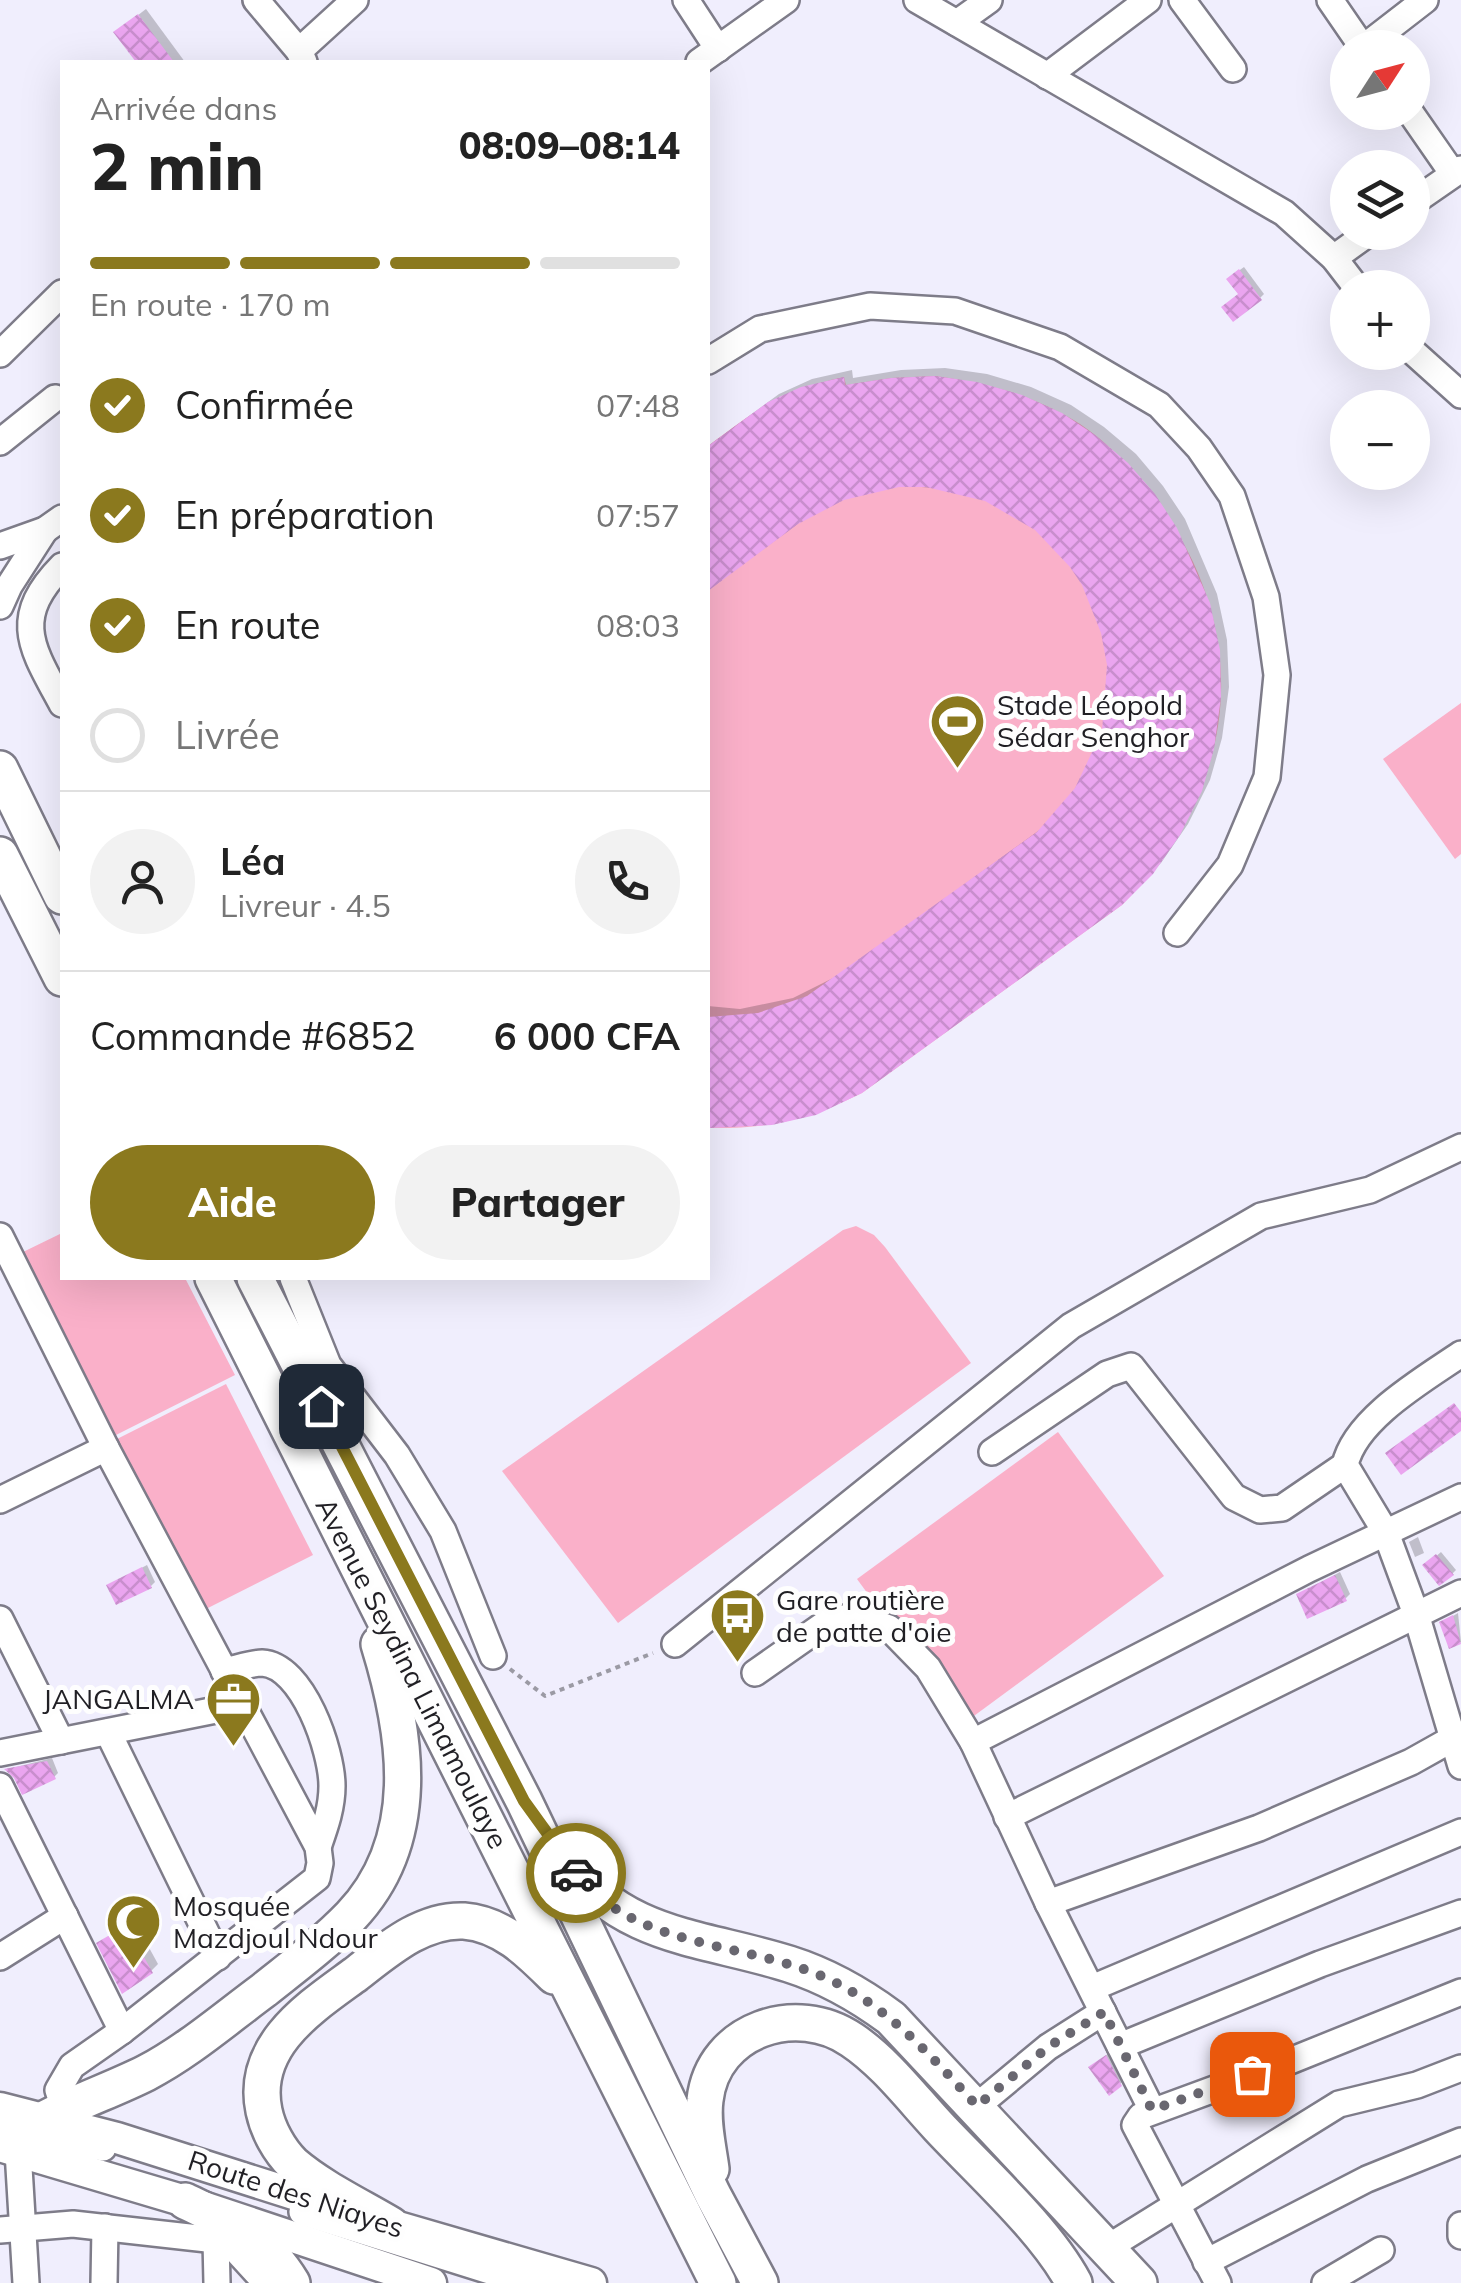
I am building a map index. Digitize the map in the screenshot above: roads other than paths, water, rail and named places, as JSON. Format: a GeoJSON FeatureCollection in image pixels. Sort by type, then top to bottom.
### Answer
{"type":"FeatureCollection","features":[{"type":"Feature","properties":{"kind":"highway"},"geometry":{"type":"LineString","coordinates":[[0,769],[60,892]]}},
{"type":"Feature","properties":{"kind":"highway"},"geometry":{"type":"LineString","coordinates":[[0,855],[60,974]]}},
{"type":"Feature","properties":{"kind":"highway","name":"Avenue Seydina Limamoulaye"},"geometry":{"type":"LineString","coordinates":[[213,1280],[718,2283]]}},
{"type":"Feature","properties":{"kind":"highway","name":"Avenue Seydina Limamoulaye"},"geometry":{"type":"LineString","coordinates":[[256,1280],[524,1801],[713,2195],[760,2283]]}},
{"type":"Feature","properties":{"kind":"highway"},"geometry":{"type":"LineString","coordinates":[[26,2132],[178,2054],[316,1949],[354,1914],[380,1878],[395,1845],[404,1803],[404,1760],[386,1664],[353,1557]]}},
{"type":"Feature","properties":{"kind":"highway"},"geometry":{"type":"LineString","coordinates":[[524,1801],[585,1885],[608,1903],[665,1933],[824,1977],[862,1996],[892,2018],[1138,2283]]}},
{"type":"Feature","properties":{"kind":"highway"},"geometry":{"type":"LineString","coordinates":[[390,2225],[293,2163],[278,2146],[266,2124],[261,2099],[262,2076],[282,2036],[299,2016],[406,1938],[448,1922],[466,1921],[506,1935],[574,1995]]}},
{"type":"Feature","properties":{"kind":"highway"},"geometry":{"type":"LineString","coordinates":[[713,2195],[705,2100],[726,2052],[746,2035],[772,2024],[796,2021],[821,2025],[849,2038],[883,2067],[1018,2212],[1066,2267],[1074,2283]]}},
{"type":"Feature","properties":{"kind":"highway"},"geometry":{"type":"LineString","coordinates":[[185,2200],[263,2244],[292,2283]]}},
{"type":"Feature","properties":{"kind":"main road","name":"Route des Niayes"},"geometry":{"type":"LineString","coordinates":[[0,2108],[26,2132],[185,2200],[431,2283]]}},
{"type":"Feature","properties":{"kind":"main road","name":"Route des Niayes"},"geometry":{"type":"LineString","coordinates":[[26,2132],[134,2144],[591,2283]]}},
{"type":"Feature","properties":{"kind":"street"},"geometry":{"type":"LineString","coordinates":[[256,0],[302,57],[356,0]]}},
{"type":"Feature","properties":{"kind":"street"},"geometry":{"type":"LineString","coordinates":[[686,0],[708,56],[786,0]]}},
{"type":"Feature","properties":{"kind":"street"},"geometry":{"type":"LineString","coordinates":[[917,0],[1284,212],[1343,270]]}},
{"type":"Feature","properties":{"kind":"street"},"geometry":{"type":"LineString","coordinates":[[957,23],[989,0]]}},
{"type":"Feature","properties":{"kind":"street"},"geometry":{"type":"LineString","coordinates":[[1047,76],[1148,0]]}},
{"type":"Feature","properties":{"kind":"street"},"geometry":{"type":"LineString","coordinates":[[1182,0],[1232,69]]}},
{"type":"Feature","properties":{"kind":"street"},"geometry":{"type":"LineString","coordinates":[[1330,0],[1351,30]]}},
{"type":"Feature","properties":{"kind":"street"},"geometry":{"type":"LineString","coordinates":[[1387,30],[1425,0]]}},
{"type":"Feature","properties":{"kind":"street"},"geometry":{"type":"LineString","coordinates":[[1424,130],[1457,171],[1430,190]]}},
{"type":"Feature","properties":{"kind":"street"},"geometry":{"type":"LineString","coordinates":[[1334,258],[1345,250]]}},
{"type":"Feature","properties":{"kind":"street"},"geometry":{"type":"LineString","coordinates":[[0,354],[60,295]]}},
{"type":"Feature","properties":{"kind":"street"},"geometry":{"type":"LineString","coordinates":[[710,360],[760,329],[870,306],[955,311],[1060,346],[1159,404],[1198,448],[1232,496],[1266,597],[1277,675],[1267,777],[1230,865],[1176,933]]}},
{"type":"Feature","properties":{"kind":"street"},"geometry":{"type":"LineString","coordinates":[[1430,368],[1461,396]]}},
{"type":"Feature","properties":{"kind":"street"},"geometry":{"type":"LineString","coordinates":[[0,442],[55,398]]}},
{"type":"Feature","properties":{"kind":"street"},"geometry":{"type":"LineString","coordinates":[[0,546],[54,524]]}},
{"type":"Feature","properties":{"kind":"street"},"geometry":{"type":"LineString","coordinates":[[0,606],[9,586],[54,524]]}},
{"type":"Feature","properties":{"kind":"street"},"geometry":{"type":"LineString","coordinates":[[60,568],[38,596],[29,629],[33,647],[60,700]]}},
{"type":"Feature","properties":{"kind":"street"},"geometry":{"type":"LineString","coordinates":[[675,1644],[1072,1326],[1261,1216],[1370,1190],[1461,1147]]}},
{"type":"Feature","properties":{"kind":"street"},"geometry":{"type":"LineString","coordinates":[[0,1236],[8,1272],[318,1847],[320,1863],[317,1878],[82,2058],[64,2076],[26,2132],[11,2228],[26,2283]]}},
{"type":"Feature","properties":{"kind":"street"},"geometry":{"type":"LineString","coordinates":[[294,1280],[328,1365],[397,1455],[443,1531],[493,1656]]}},
{"type":"Feature","properties":{"kind":"street"},"geometry":{"type":"LineString","coordinates":[[992,1452],[1107,1374],[1131,1366],[1234,1498],[1260,1510],[1282,1508],[1345,1465],[1349,1448],[1370,1421],[1461,1354]]}},
{"type":"Feature","properties":{"kind":"street"},"geometry":{"type":"LineString","coordinates":[[0,1500],[106,1448]]}},
{"type":"Feature","properties":{"kind":"street"},"geometry":{"type":"LineString","coordinates":[[1345,1465],[1386,1533],[1456,1736],[1461,1766]]}},
{"type":"Feature","properties":{"kind":"street"},"geometry":{"type":"LineString","coordinates":[[973,1742],[1461,1497]]}},
{"type":"Feature","properties":{"kind":"street"},"geometry":{"type":"LineString","coordinates":[[1007,1817],[1461,1593]]}},
{"type":"Feature","properties":{"kind":"street"},"geometry":{"type":"LineString","coordinates":[[756,1673],[832,1618],[858,1617],[889,1628],[928,1668],[973,1742],[1152,2110]]}},
{"type":"Feature","properties":{"kind":"street"},"geometry":{"type":"LineString","coordinates":[[3,1633],[61,1741]]}},
{"type":"Feature","properties":{"kind":"street"},"geometry":{"type":"LineString","coordinates":[[224,1671],[263,1663],[283,1670],[304,1691],[325,1748],[332,1781],[331,1810],[318,1847]]}},
{"type":"Feature","properties":{"kind":"street"},"geometry":{"type":"LineString","coordinates":[[0,1754],[242,1705]]}},
{"type":"Feature","properties":{"kind":"street"},"geometry":{"type":"LineString","coordinates":[[108,1732],[218,1957]]}},
{"type":"Feature","properties":{"kind":"street"},"geometry":{"type":"LineString","coordinates":[[1048,1903],[1259,1828],[1411,1762],[1456,1736]]}},
{"type":"Feature","properties":{"kind":"street"},"geometry":{"type":"LineString","coordinates":[[0,1786],[122,2031]]}},
{"type":"Feature","properties":{"kind":"street"},"geometry":{"type":"LineString","coordinates":[[1092,1988],[1461,1832]]}},
{"type":"Feature","properties":{"kind":"street"},"geometry":{"type":"LineString","coordinates":[[1120,2046],[1320,1964],[1461,1912]]}},
{"type":"Feature","properties":{"kind":"street"},"geometry":{"type":"LineString","coordinates":[[0,1957],[65,1916]]}},
{"type":"Feature","properties":{"kind":"street"},"geometry":{"type":"LineString","coordinates":[[1461,1992],[1286,2063],[1152,2110],[1140,2116],[1135,2125],[1212,2272],[1367,2179],[1461,2141]]}},
{"type":"Feature","properties":{"kind":"street"},"geometry":{"type":"LineString","coordinates":[[977,2106],[1048,2047],[1104,2012]]}},
{"type":"Feature","properties":{"kind":"street"},"geometry":{"type":"LineString","coordinates":[[1107,2248],[1339,2104],[1418,2085],[1461,2068]]}},
{"type":"Feature","properties":{"kind":"street"},"geometry":{"type":"LineString","coordinates":[[26,2132],[88,2159],[476,2283]]}},
{"type":"Feature","properties":{"kind":"street"},"geometry":{"type":"LineString","coordinates":[[26,2132],[90,2144],[528,2283]]}},
{"type":"Feature","properties":{"kind":"street"},"geometry":{"type":"LineString","coordinates":[[11,2228],[73,2224],[216,2240],[242,2255],[266,2283]]}},
{"type":"Feature","properties":{"kind":"street"},"geometry":{"type":"LineString","coordinates":[[1461,2225],[1461,2236]]}},
{"type":"Feature","properties":{"kind":"street"},"geometry":{"type":"LineString","coordinates":[[104,2228],[104,2283]]}},
{"type":"Feature","properties":{"kind":"street"},"geometry":{"type":"LineString","coordinates":[[216,2240],[216,2283]]}},
{"type":"Feature","properties":{"kind":"street"},"geometry":{"type":"LineString","coordinates":[[1325,2283],[1381,2250]]}},
{"type":"Feature","properties":{"kind":"place","name":"Stade Léopold Sédar Senghor"},"geometry":{"type":"Point","coordinates":[958,770]}},
{"type":"Feature","properties":{"kind":"place","name":"Gare routière de patte d'oie"},"geometry":{"type":"Point","coordinates":[737,1665]}},
{"type":"Feature","properties":{"kind":"place","name":"JANGALMA"},"geometry":{"type":"Point","coordinates":[233,1748]}},
{"type":"Feature","properties":{"kind":"place","name":"Mosquée Mazdjoul Ndour"},"geometry":{"type":"Point","coordinates":[134,1971]}}]}
